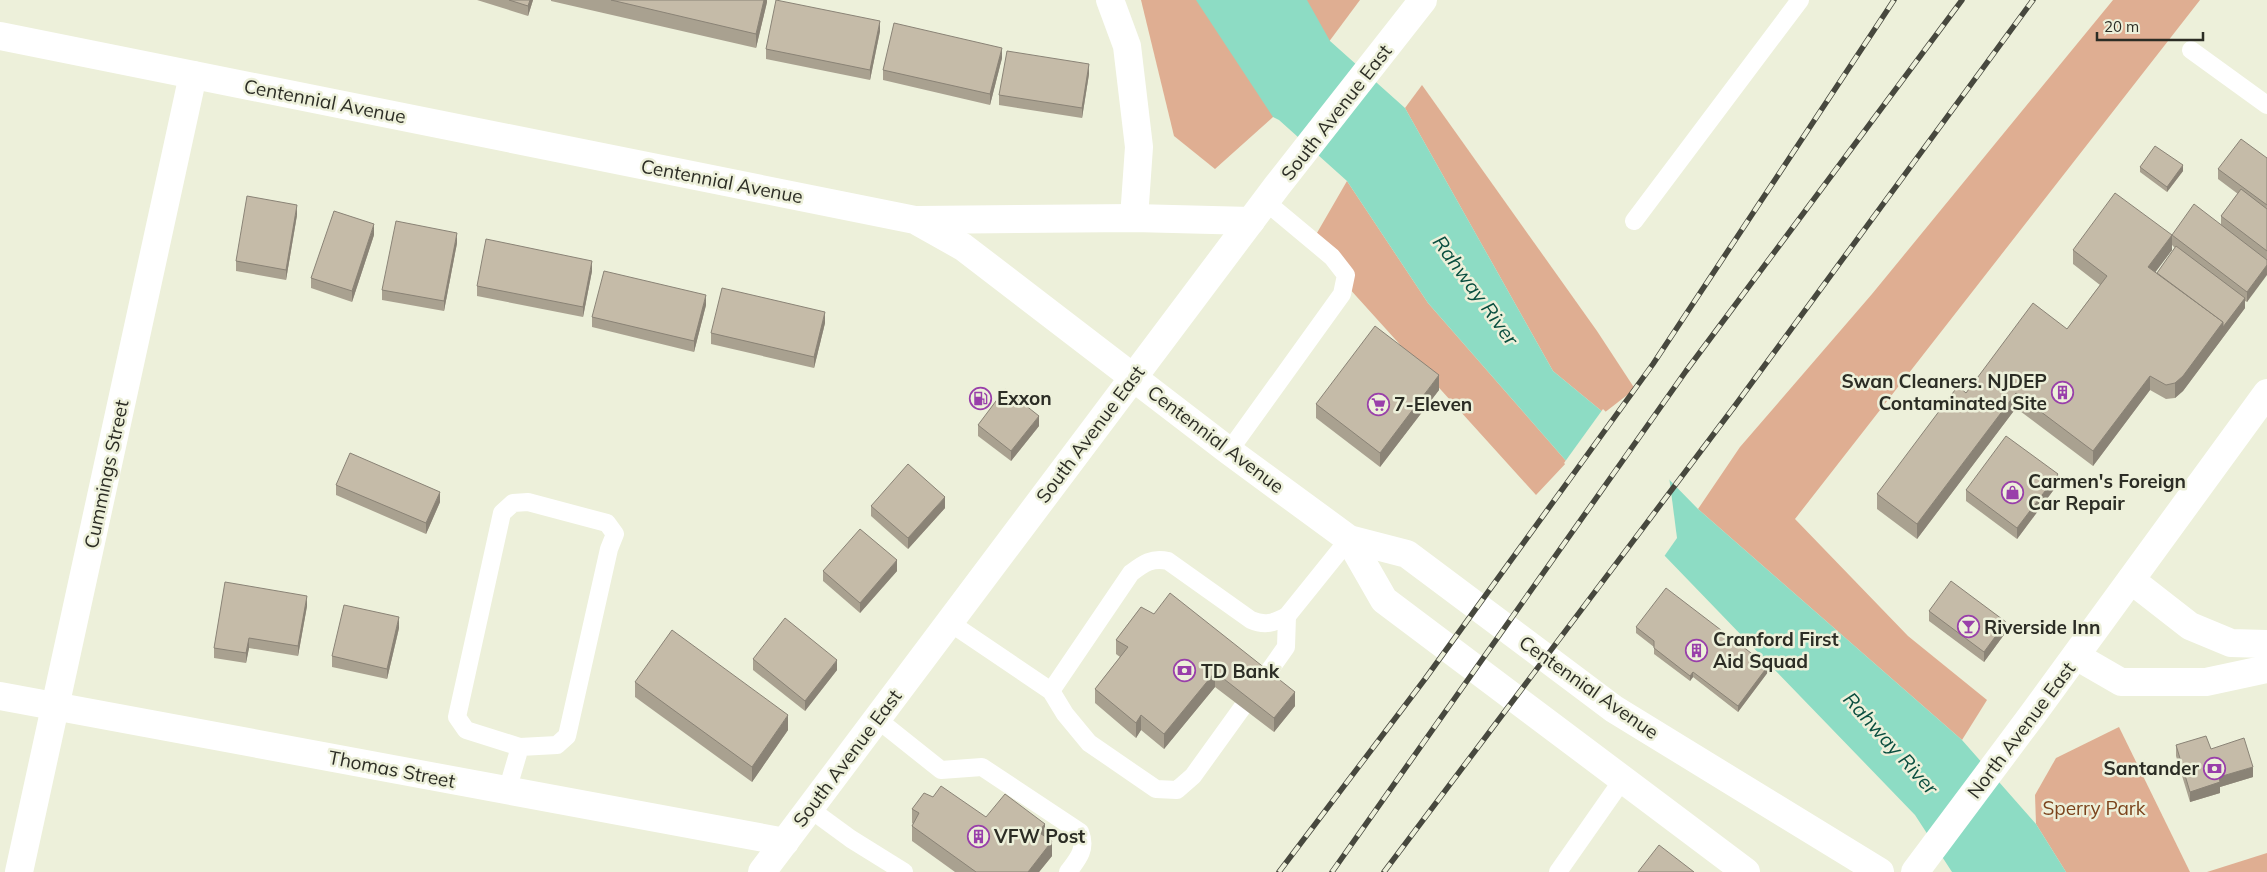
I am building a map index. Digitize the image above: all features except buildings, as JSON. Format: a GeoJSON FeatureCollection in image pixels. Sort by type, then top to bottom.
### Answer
{"type":"FeatureCollection","features":[{"type":"Feature","properties":{"kind":"street"},"geometry":{"type":"LineString","coordinates":[[1110,0],[1127,46],[1138,147],[1134,218]]}},
{"type":"Feature","properties":{"kind":"street","name":"South Avenue East"},"geometry":{"type":"LineString","coordinates":[[762,872],[1265,203],[1424,0]]}},
{"type":"Feature","properties":{"kind":"street","name":"Centennial Avenue"},"geometry":{"type":"LineString","coordinates":[[0,36],[915,220],[963,247],[1134,376],[1229,451],[1349,539],[1407,554],[1614,709],[1880,872]]}},
{"type":"Feature","properties":{"kind":"street","name":"Cummings Street"},"geometry":{"type":"LineString","coordinates":[[19,872],[193,75]]}},
{"type":"Feature","properties":{"kind":"street"},"geometry":{"type":"LineString","coordinates":[[915,220],[1134,218],[1265,203]]}},
{"type":"Feature","properties":{"kind":"street","name":"North Avenue East"},"geometry":{"type":"LineString","coordinates":[[1920,865],[2076,656],[2267,393]]}},
{"type":"Feature","properties":{"kind":"street","name":"Centennial Avenue"},"geometry":{"type":"LineString","coordinates":[[1349,539],[1384,600],[1746,872]]}},
{"type":"Feature","properties":{"kind":"street"},"geometry":{"type":"LineString","coordinates":[[2131,580],[2190,626],[2231,643],[2267,644]]}},
{"type":"Feature","properties":{"kind":"street"},"geometry":{"type":"LineString","coordinates":[[2076,656],[2121,682],[2206,682],[2267,669]]}},
{"type":"Feature","properties":{"kind":"street","name":"Thomas Street"},"geometry":{"type":"LineString","coordinates":[[0,696],[785,842]]}},
{"type":"Feature","properties":{"kind":"lane"},"geometry":{"type":"LineString","coordinates":[[1634,221],[1800,0]]}},
{"type":"Feature","properties":{"kind":"lane"},"geometry":{"type":"LineString","coordinates":[[2191,50],[2267,105]]}},
{"type":"Feature","properties":{"kind":"lane"},"geometry":{"type":"LineString","coordinates":[[1229,451],[1342,294],[1346,275],[1332,257],[1265,203]]}},
{"type":"Feature","properties":{"kind":"lane"},"geometry":{"type":"LineString","coordinates":[[528,502],[607,523],[615,534],[609,549],[566,736],[557,745],[520,747],[466,730],[457,717],[502,513],[513,503],[528,502]]}},
{"type":"Feature","properties":{"kind":"lane"},"geometry":{"type":"LineString","coordinates":[[1051,691],[1131,573],[1146,562],[1159,559],[1168,561],[1256,622],[1273,624],[1287,616],[1349,539]]}},
{"type":"Feature","properties":{"kind":"lane"},"geometry":{"type":"LineString","coordinates":[[1262,681],[1286,647],[1287,616]]}},
{"type":"Feature","properties":{"kind":"lane"},"geometry":{"type":"LineString","coordinates":[[949,622],[1051,691],[1065,714],[1089,743],[1156,788],[1177,790],[1193,776],[1242,708]]}},
{"type":"Feature","properties":{"kind":"lane"},"geometry":{"type":"LineString","coordinates":[[877,719],[941,770],[982,767],[1080,832],[1084,841],[1082,854],[1068,872]]}},
{"type":"Feature","properties":{"kind":"lane"},"geometry":{"type":"LineString","coordinates":[[507,791],[520,747]]}},
{"type":"Feature","properties":{"kind":"lane"},"geometry":{"type":"LineString","coordinates":[[1558,872],[1623,779]]}},
{"type":"Feature","properties":{"kind":"lane"},"geometry":{"type":"LineString","coordinates":[[810,809],[851,839],[904,872]]}},
{"type":"Feature","properties":{"kind":"green space"},"geometry":{"type":"Polygon","coordinates":[[[1141,0],[1360,0],[1273,117],[1215,169],[1174,136],[1141,0]]]}},
{"type":"Feature","properties":{"kind":"green space"},"geometry":{"type":"Polygon","coordinates":[[[2113,0],[2200,0],[1795,519],[1908,636],[1987,700],[1962,740],[1698,509],[1740,447],[1872,294],[2113,0]]]}},
{"type":"Feature","properties":{"kind":"green space"},"geometry":{"type":"Polygon","coordinates":[[[1422,85],[1597,331],[1635,389],[1604,413],[1553,371],[1405,108],[1422,85]]]}},
{"type":"Feature","properties":{"kind":"green space"},"geometry":{"type":"Polygon","coordinates":[[[1347,181],[1428,303],[1567,462],[1536,495],[1310,245],[1347,181]]]}},
{"type":"Feature","properties":{"kind":"green space","name":"Sperry Park"},"geometry":{"type":"Polygon","coordinates":[[[2119,727],[2190,872],[2066,872],[2036,824],[2035,795],[2056,758],[2119,727]]]}},
{"type":"Feature","properties":{"kind":"green space"},"geometry":{"type":"Polygon","coordinates":[[[2267,853],[2267,872],[2207,872],[2267,853]]]}},
{"type":"Feature","properties":{"kind":"water","name":"Rahway River"},"geometry":{"type":"Polygon","coordinates":[[[1196,0],[1307,0],[1330,41],[1405,108],[1553,371],[1604,413],[1698,509],[1962,740],[2036,824],[2066,872],[1952,872],[1915,815],[1662,553],[1567,462],[1428,303],[1347,181],[1279,120],[1273,117],[1196,0]]]}},
{"type":"Feature","properties":{"kind":"pier"},"geometry":{"type":"Polygon","coordinates":[[[1603,409],[1669,476],[1677,538],[1663,558],[1564,463],[1603,409]]]}},
{"type":"Feature","properties":{"kind":"railway"},"geometry":{"type":"LineString","coordinates":[[1279,872],[1425,679],[1653,364],[1894,0]]}},
{"type":"Feature","properties":{"kind":"railway"},"geometry":{"type":"LineString","coordinates":[[1332,872],[1686,371],[1962,0]]}},
{"type":"Feature","properties":{"kind":"railway"},"geometry":{"type":"LineString","coordinates":[[1384,872],[1734,407],[2033,0]]}},
{"type":"Feature","properties":{"kind":"place","name":"Swan Cleaners. NJDEP Contaminated Site"},"geometry":{"type":"Point","coordinates":[2063,392]}},
{"type":"Feature","properties":{"kind":"place","name":"Exxon"},"geometry":{"type":"Point","coordinates":[981,398]}},
{"type":"Feature","properties":{"kind":"place","name":"7-Eleven"},"geometry":{"type":"Point","coordinates":[1378,404]}},
{"type":"Feature","properties":{"kind":"place","name":"Carmen's Foreign Car Repair"},"geometry":{"type":"Point","coordinates":[2012,492]}},
{"type":"Feature","properties":{"kind":"place","name":"Riverside Inn"},"geometry":{"type":"Point","coordinates":[1968,627]}},
{"type":"Feature","properties":{"kind":"place","name":"Cranford First Aid Squad"},"geometry":{"type":"Point","coordinates":[1697,650]}},
{"type":"Feature","properties":{"kind":"place","name":"TD Bank"},"geometry":{"type":"Point","coordinates":[1185,671]}},
{"type":"Feature","properties":{"kind":"place","name":"Santander"},"geometry":{"type":"Point","coordinates":[2215,768]}},
{"type":"Feature","properties":{"kind":"place","name":"VFW Post"},"geometry":{"type":"Point","coordinates":[978,836]}}]}
